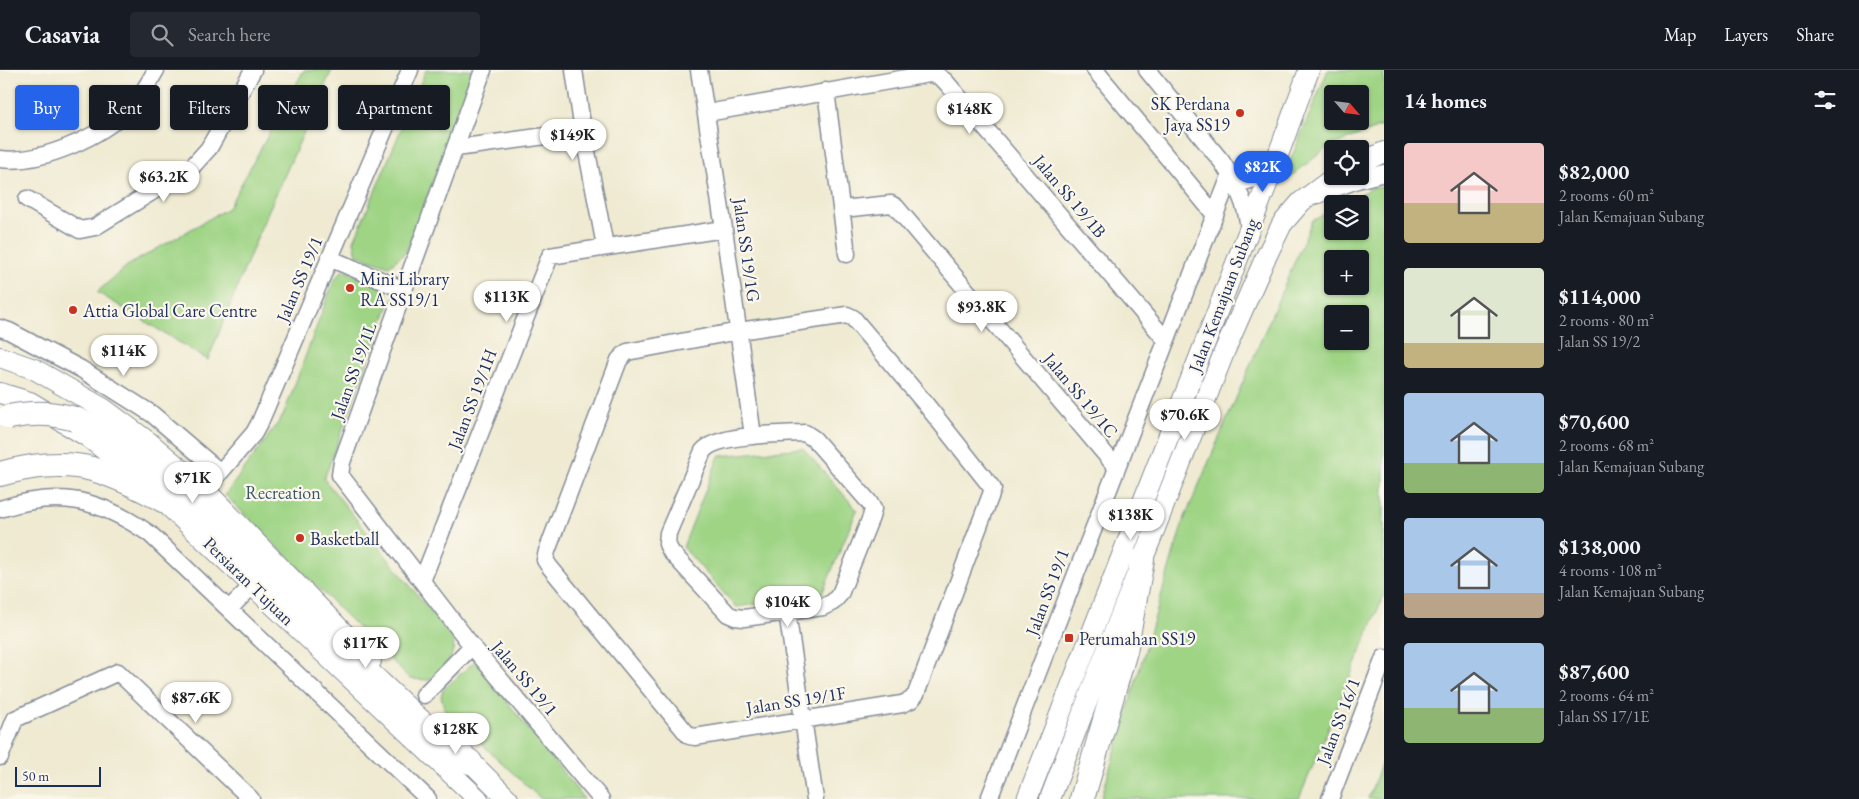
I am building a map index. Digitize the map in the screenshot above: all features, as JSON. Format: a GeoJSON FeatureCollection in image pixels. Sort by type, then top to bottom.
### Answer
{"type":"FeatureCollection","features":[{"type":"Feature","properties":{"kind":"highway"},"geometry":{"type":"LineString","coordinates":[[0,420],[29,412],[46,412],[62,415],[97,427],[117,438],[244,552],[428,730],[470,762]]}},
{"type":"Feature","properties":{"kind":"highway"},"geometry":{"type":"LineString","coordinates":[[0,474],[40,467],[71,466],[92,469],[134,484],[163,500]]}},
{"type":"Feature","properties":{"kind":"highway"},"geometry":{"type":"LineString","coordinates":[[1082,799],[1125,651],[1142,560]]}},
{"type":"Feature","properties":{"kind":"main road","name":"Jalan Kemajuan Subang"},"geometry":{"type":"LineString","coordinates":[[1027,799],[1274,166],[1308,70]]}},
{"type":"Feature","properties":{"kind":"main road"},"geometry":{"type":"LineString","coordinates":[[1369,159],[1384,152]]}},
{"type":"Feature","properties":{"kind":"main road","name":"Jalan Kemajuan Subang"},"geometry":{"type":"LineString","coordinates":[[1050,799],[1225,350],[1264,260],[1282,224],[1302,202],[1324,185]]}},
{"type":"Feature","properties":{"kind":"main road","name":"Persiaran Tujuan"},"geometry":{"type":"LineString","coordinates":[[0,357],[34,369],[104,409],[150,443],[205,490],[508,799]]}},
{"type":"Feature","properties":{"kind":"main road","name":"Persiaran Tujuan"},"geometry":{"type":"LineString","coordinates":[[0,393],[30,402],[88,437],[163,500],[478,799]]}},
{"type":"Feature","properties":{"kind":"main road"},"geometry":{"type":"LineString","coordinates":[[1062,799],[1098,673]]}},
{"type":"Feature","properties":{"kind":"street"},"geometry":{"type":"LineString","coordinates":[[0,159],[13,161],[55,153],[105,128],[130,108],[145,89],[156,70]]}},
{"type":"Feature","properties":{"kind":"street"},"geometry":{"type":"LineString","coordinates":[[27,199],[80,230],[95,227],[191,168],[209,148],[253,70]]}},
{"type":"Feature","properties":{"kind":"street","name":"Jalan SS 19/1"},"geometry":{"type":"LineString","coordinates":[[205,490],[254,433],[260,422],[410,70]]}},
{"type":"Feature","properties":{"kind":"street","name":"Jalan SS 19/1L"},"geometry":{"type":"LineString","coordinates":[[422,581],[340,475],[342,462],[483,70]]}},
{"type":"Feature","properties":{"kind":"street"},"geometry":{"type":"LineString","coordinates":[[574,70],[605,246]]}},
{"type":"Feature","properties":{"kind":"street","name":"Jalan SS 19/1G"},"geometry":{"type":"LineString","coordinates":[[699,70],[707,113],[753,436]]}},
{"type":"Feature","properties":{"kind":"street"},"geometry":{"type":"LineString","coordinates":[[1095,70],[1215,215]]}},
{"type":"Feature","properties":{"kind":"street"},"geometry":{"type":"LineString","coordinates":[[1147,70],[1233,180],[1248,216],[1249,230]]}},
{"type":"Feature","properties":{"kind":"street","name":"Jalan SS 19/1B"},"geometry":{"type":"LineString","coordinates":[[707,113],[929,74],[938,76],[945,81],[1166,340]]}},
{"type":"Feature","properties":{"kind":"street"},"geometry":{"type":"LineString","coordinates":[[826,91],[848,254]]}},
{"type":"Feature","properties":{"kind":"street"},"geometry":{"type":"LineString","coordinates":[[456,148],[584,130]]}},
{"type":"Feature","properties":{"kind":"street"},"geometry":{"type":"LineString","coordinates":[[1233,180],[1251,181],[1274,166]]}},
{"type":"Feature","properties":{"kind":"street"},"geometry":{"type":"LineString","coordinates":[[1302,202],[1357,180],[1384,173]]}},
{"type":"Feature","properties":{"kind":"street","name":"Jalan SS 19/1"},"geometry":{"type":"LineString","coordinates":[[989,799],[1215,215],[1233,180]]}},
{"type":"Feature","properties":{"kind":"street","name":"Jalan SS 19/1C"},"geometry":{"type":"LineString","coordinates":[[842,209],[891,204],[896,206],[1117,468]]}},
{"type":"Feature","properties":{"kind":"street","name":"Jalan SS 19/1H"},"geometry":{"type":"LineString","coordinates":[[422,581],[550,256],[724,229]]}},
{"type":"Feature","properties":{"kind":"street"},"geometry":{"type":"LineString","coordinates":[[330,258],[404,290]]}},
{"type":"Feature","properties":{"kind":"street","name":"Jalan SS 19/1F"},"geometry":{"type":"LineString","coordinates":[[847,316],[853,318],[924,402],[993,489],[916,694],[911,700],[902,704],[695,737],[689,736],[683,730],[545,560],[546,551],[619,360],[627,352],[739,331],[847,316]]}},
{"type":"Feature","properties":{"kind":"street"},"geometry":{"type":"LineString","coordinates":[[0,328],[81,369],[152,414],[220,472]]}},
{"type":"Feature","properties":{"kind":"street"},"geometry":{"type":"LineString","coordinates":[[805,433],[814,439],[873,509],[840,594],[833,602],[823,607],[735,618],[728,614],[671,552],[667,544],[668,533],[703,451],[707,446],[719,442],[753,436],[805,433]]}},
{"type":"Feature","properties":{"kind":"street"},"geometry":{"type":"LineString","coordinates":[[0,509],[42,498],[67,499],[90,504],[115,513],[150,534],[428,799]]}},
{"type":"Feature","properties":{"kind":"street","name":"Jalan SS 19/1"},"geometry":{"type":"LineString","coordinates":[[422,581],[472,646],[601,799]]}},
{"type":"Feature","properties":{"kind":"street"},"geometry":{"type":"LineString","coordinates":[[229,609],[253,585]]}},
{"type":"Feature","properties":{"kind":"street"},"geometry":{"type":"LineString","coordinates":[[787,612],[815,799]]}},
{"type":"Feature","properties":{"kind":"street"},"geometry":{"type":"LineString","coordinates":[[424,695],[472,646]]}},
{"type":"Feature","properties":{"kind":"street","name":"Jalan SS 16/1"},"geometry":{"type":"LineString","coordinates":[[1330,799],[1384,658]]}},
{"type":"Feature","properties":{"kind":"street"},"geometry":{"type":"LineString","coordinates":[[0,757],[15,719],[118,672],[252,799]]}},
{"type":"Feature","properties":{"kind":"green space"},"geometry":{"type":"Polygon","coordinates":[[[304,70],[332,70],[325,85],[296,85],[304,70]]]}},
{"type":"Feature","properties":{"kind":"green space"},"geometry":{"type":"Polygon","coordinates":[[[426,70],[475,70],[406,252],[389,266],[357,255],[354,241],[401,130],[450,130],[450,85],[420,85],[426,70]]]}},
{"type":"Feature","properties":{"kind":"green space"},"geometry":{"type":"Polygon","coordinates":[[[1328,70],[1384,70],[1384,125],[1346,140],[1324,140],[1324,150],[1280,185],[1328,70]]]}},
{"type":"Feature","properties":{"kind":"green space"},"geometry":{"type":"Polygon","coordinates":[[[271,130],[305,130],[263,223],[208,360],[97,292],[127,266],[228,208],[271,130]]]}},
{"type":"Feature","properties":{"kind":"green space"},"geometry":{"type":"Polygon","coordinates":[[[1384,187],[1384,595],[1299,799],[1101,799],[1183,522],[1312,221],[1324,214],[1324,240],[1369,240],[1369,195],[1359,195],[1371,188],[1384,187]]]}},
{"type":"Feature","properties":{"kind":"green space","name":"Recreation"},"geometry":{"type":"Polygon","coordinates":[[[343,270],[385,288],[389,304],[324,479],[453,639],[453,652],[443,667],[429,680],[410,679],[225,495],[283,416],[334,280],[343,270]]]}},
{"type":"Feature","properties":{"kind":"green space"},"geometry":{"type":"Polygon","coordinates":[[[803,448],[857,510],[822,594],[736,607],[683,547],[719,456],[803,448]]]}},
{"type":"Feature","properties":{"kind":"green space"},"geometry":{"type":"Polygon","coordinates":[[[475,661],[584,799],[541,799],[445,710],[441,696],[443,690],[475,661]]]}},
{"type":"Feature","properties":{"kind":"green space"},"geometry":{"type":"Polygon","coordinates":[[[1384,757],[1384,799],[1368,799],[1384,757]]]}},
{"type":"Feature","properties":{"kind":"place","name":"SK Perdana Jaya SS19"},"geometry":{"type":"Point","coordinates":[1240,113]}},
{"type":"Feature","properties":{"kind":"place","name":"Mini Library RA SS19/1"},"geometry":{"type":"Point","coordinates":[350,288]}},
{"type":"Feature","properties":{"kind":"place","name":"Attia Global Care Centre"},"geometry":{"type":"Point","coordinates":[73,310]}},
{"type":"Feature","properties":{"kind":"place","name":"Basketball"},"geometry":{"type":"Point","coordinates":[300,538]}},
{"type":"Feature","properties":{"kind":"place","name":"Perumahan SS19"},"geometry":{"type":"Point","coordinates":[1069,638]}}]}
